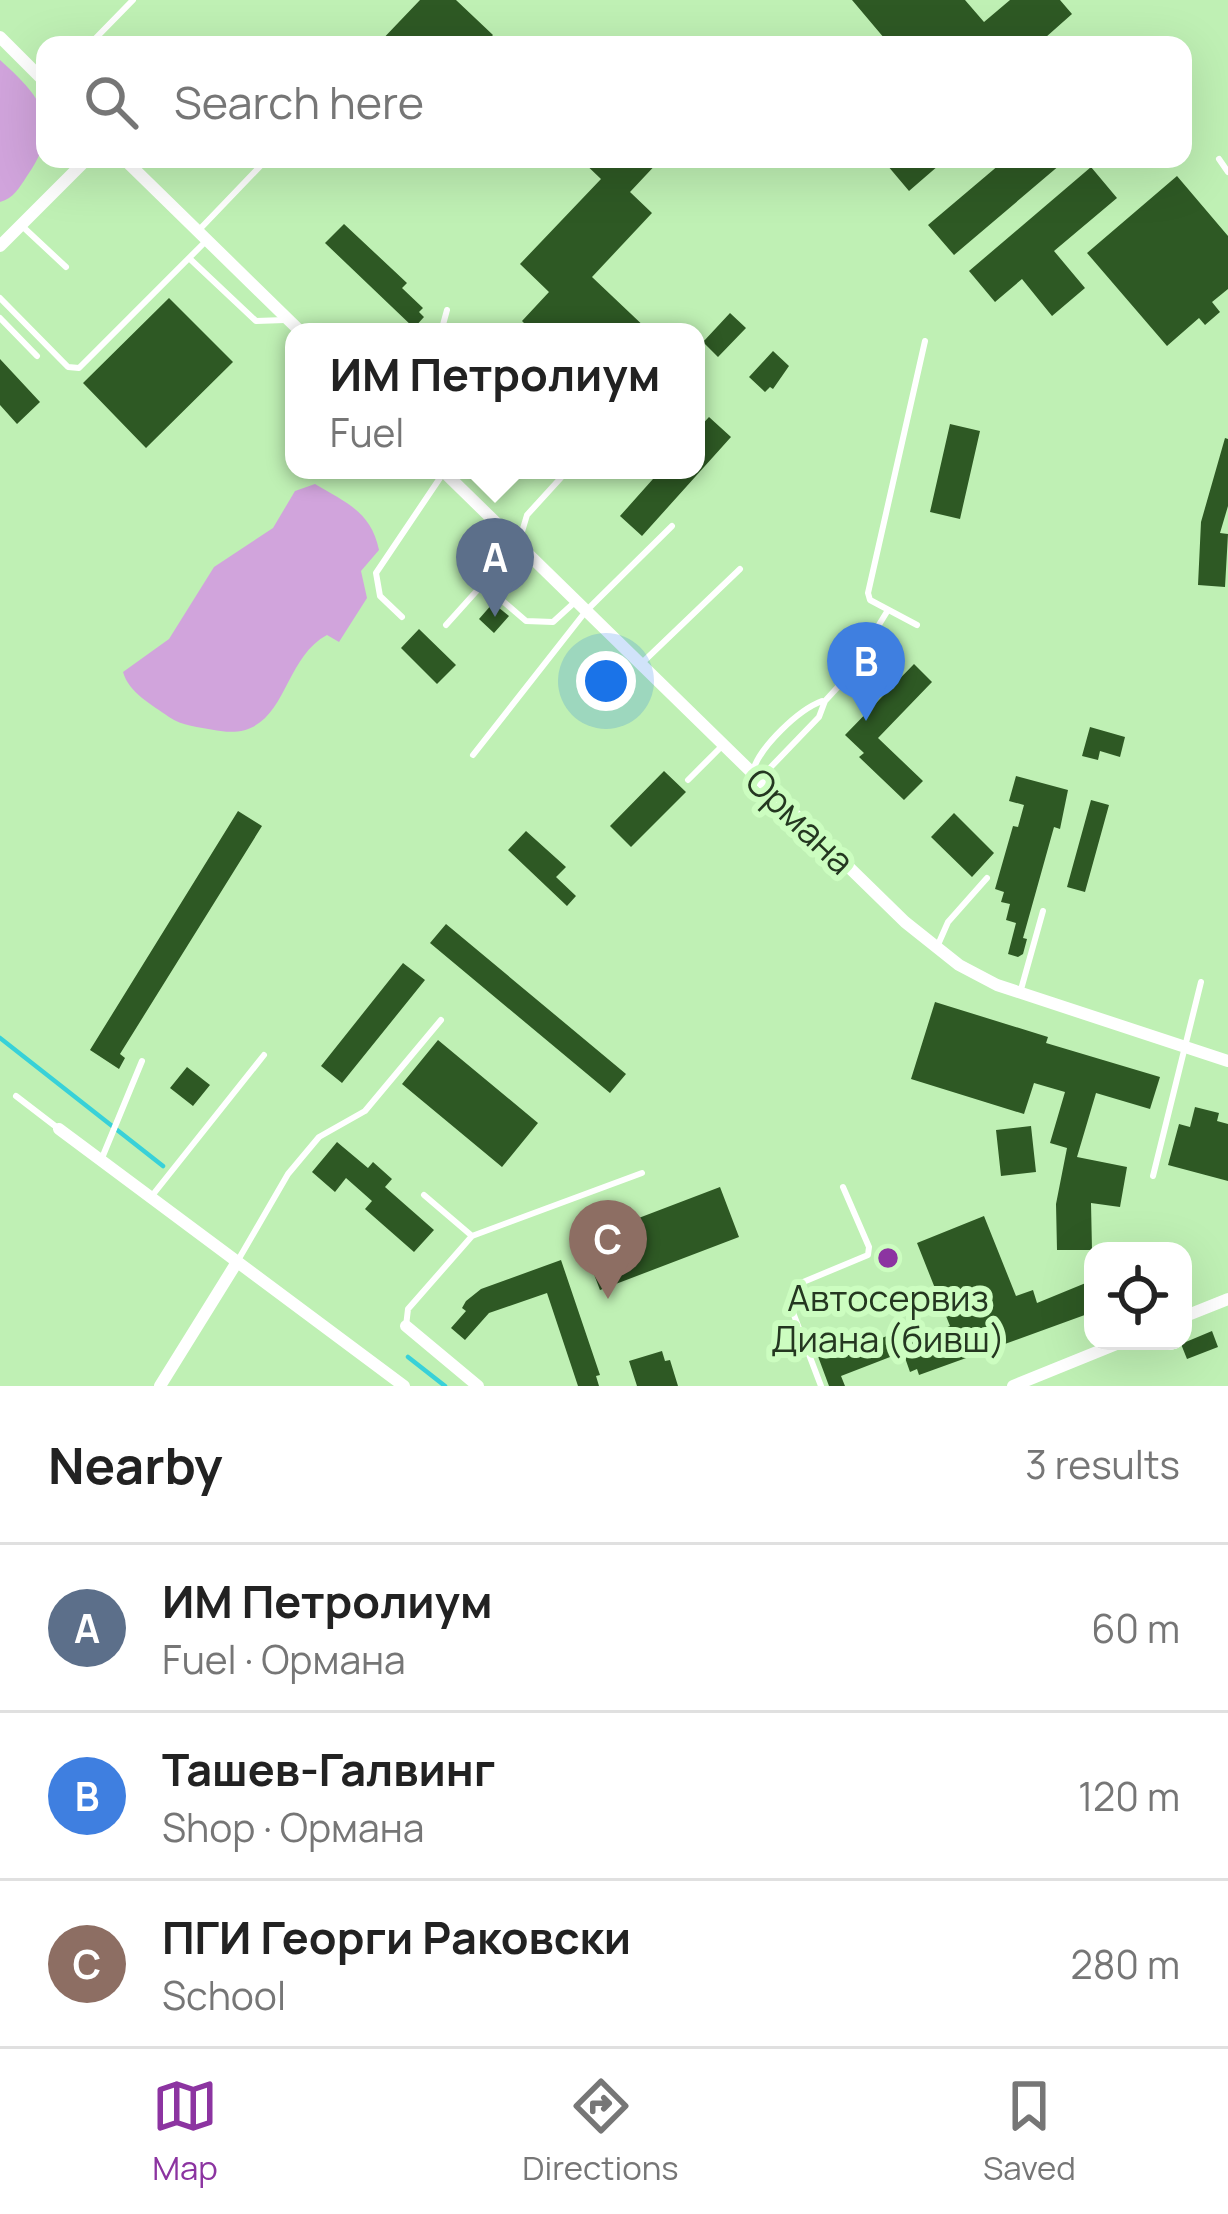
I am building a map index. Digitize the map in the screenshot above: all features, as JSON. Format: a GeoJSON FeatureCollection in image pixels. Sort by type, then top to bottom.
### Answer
{"type":"FeatureCollection","features":[{"type":"Feature","properties":{"kind":"street"},"geometry":{"type":"LineString","coordinates":[[0,38],[36,73]]}},
{"type":"Feature","properties":{"kind":"street"},"geometry":{"type":"LineString","coordinates":[[0,246],[79,168]]}},
{"type":"Feature","properties":{"kind":"street"},"geometry":{"type":"LineString","coordinates":[[133,168],[292,323]]}},
{"type":"Feature","properties":{"kind":"street","name":"Ормана"},"geometry":{"type":"LineString","coordinates":[[451,479],[904,922],[937,948],[977,975],[1020,993],[1228,1061]]}},
{"type":"Feature","properties":{"kind":"street"},"geometry":{"type":"LineString","coordinates":[[59,1129],[394,1383]]}},
{"type":"Feature","properties":{"kind":"street"},"geometry":{"type":"LineString","coordinates":[[160,1386],[237,1262]]}},
{"type":"Feature","properties":{"kind":"street"},"geometry":{"type":"LineString","coordinates":[[1192,1313],[1228,1299]]}},
{"type":"Feature","properties":{"kind":"street"},"geometry":{"type":"LineString","coordinates":[[406,1326],[478,1386]]}},
{"type":"Feature","properties":{"kind":"street"},"geometry":{"type":"LineString","coordinates":[[1013,1386],[1102,1350]]}},
{"type":"Feature","properties":{"kind":"lane"},"geometry":{"type":"LineString","coordinates":[[97,36],[133,0]]}},
{"type":"Feature","properties":{"kind":"lane"},"geometry":{"type":"LineString","coordinates":[[1219,159],[1228,172]]}},
{"type":"Feature","properties":{"kind":"lane"},"geometry":{"type":"LineString","coordinates":[[0,298],[68,367],[79,368],[189,258],[259,168]]}},
{"type":"Feature","properties":{"kind":"lane"},"geometry":{"type":"LineString","coordinates":[[21,225],[66,267]]}},
{"type":"Feature","properties":{"kind":"lane"},"geometry":{"type":"LineString","coordinates":[[189,258],[256,321],[289,320]]}},
{"type":"Feature","properties":{"kind":"lane"},"geometry":{"type":"LineString","coordinates":[[443,323],[447,310]]}},
{"type":"Feature","properties":{"kind":"lane"},"geometry":{"type":"LineString","coordinates":[[0,318],[37,356]]}},
{"type":"Feature","properties":{"kind":"lane"},"geometry":{"type":"LineString","coordinates":[[917,625],[870,600],[868,593],[925,341]]}},
{"type":"Feature","properties":{"kind":"lane"},"geometry":{"type":"LineString","coordinates":[[401,616],[380,596],[376,573],[438,479]]}},
{"type":"Feature","properties":{"kind":"lane"},"geometry":{"type":"LineString","coordinates":[[446,626],[518,544],[527,515],[560,479]]}},
{"type":"Feature","properties":{"kind":"lane"},"geometry":{"type":"LineString","coordinates":[[483,584],[526,621],[554,622],[581,606],[672,526]]}},
{"type":"Feature","properties":{"kind":"lane"},"geometry":{"type":"LineString","coordinates":[[641,665],[740,569]]}},
{"type":"Feature","properties":{"kind":"lane"},"geometry":{"type":"LineString","coordinates":[[473,755],[581,606]]}},
{"type":"Feature","properties":{"kind":"lane"},"geometry":{"type":"LineString","coordinates":[[752,774],[768,770],[819,717],[825,700],[847,677],[888,610]]}},
{"type":"Feature","properties":{"kind":"lane"},"geometry":{"type":"LineString","coordinates":[[752,774],[757,759],[794,720],[808,706],[825,700]]}},
{"type":"Feature","properties":{"kind":"lane"},"geometry":{"type":"LineString","coordinates":[[688,780],[723,745]]}},
{"type":"Feature","properties":{"kind":"lane"},"geometry":{"type":"LineString","coordinates":[[937,948],[948,922],[987,878]]}},
{"type":"Feature","properties":{"kind":"lane"},"geometry":{"type":"LineString","coordinates":[[1020,993],[1042,911]]}},
{"type":"Feature","properties":{"kind":"lane"},"geometry":{"type":"LineString","coordinates":[[1154,1176],[1201,982]]}},
{"type":"Feature","properties":{"kind":"lane"},"geometry":{"type":"LineString","coordinates":[[237,1262],[288,1174],[327,1131],[365,1112],[441,1020]]}},
{"type":"Feature","properties":{"kind":"lane"},"geometry":{"type":"LineString","coordinates":[[151,1197],[264,1055]]}},
{"type":"Feature","properties":{"kind":"lane"},"geometry":{"type":"LineString","coordinates":[[101,1160],[142,1061]]}},
{"type":"Feature","properties":{"kind":"lane"},"geometry":{"type":"LineString","coordinates":[[16,1096],[59,1129]]}},
{"type":"Feature","properties":{"kind":"lane"},"geometry":{"type":"LineString","coordinates":[[406,1326],[408,1309],[472,1237],[642,1173]]}},
{"type":"Feature","properties":{"kind":"lane"},"geometry":{"type":"LineString","coordinates":[[820,1386],[789,1302],[790,1292],[868,1255],[869,1247],[843,1186]]}},
{"type":"Feature","properties":{"kind":"lane"},"geometry":{"type":"LineString","coordinates":[[424,1195],[472,1237]]}},
{"type":"Feature","properties":{"kind":"shaded area"},"geometry":{"type":"Polygon","coordinates":[[[0,60],[36,99],[36,160],[13,195],[0,202],[0,60]]]}},
{"type":"Feature","properties":{"kind":"shaded area"},"geometry":{"type":"Polygon","coordinates":[[[315,484],[364,517],[379,550],[361,571],[367,598],[339,642],[327,635],[311,647],[269,713],[256,725],[238,731],[179,722],[142,698],[123,672],[169,639],[214,567],[273,528],[295,491],[315,484]]]}},
{"type":"Feature","properties":{"kind":"building"},"geometry":{"type":"Polygon","coordinates":[[[420,0],[456,0],[493,35],[492,36],[386,36],[420,0]]]}},
{"type":"Feature","properties":{"kind":"building"},"geometry":{"type":"Polygon","coordinates":[[[852,0],[965,0],[984,22],[1010,0],[1060,0],[1072,14],[1047,36],[882,36],[852,0]]]}},
{"type":"Feature","properties":{"kind":"building"},"geometry":{"type":"Polygon","coordinates":[[[589,168],[653,168],[630,192],[652,213],[592,277],[641,323],[524,323],[549,292],[520,264],[601,179],[589,168]]]}},
{"type":"Feature","properties":{"kind":"building"},"geometry":{"type":"Polygon","coordinates":[[[890,168],[936,168],[909,191],[890,168]]]}},
{"type":"Feature","properties":{"kind":"building"},"geometry":{"type":"Polygon","coordinates":[[[995,168],[1056,168],[954,255],[928,225],[995,168]]]}},
{"type":"Feature","properties":{"kind":"building"},"geometry":{"type":"Polygon","coordinates":[[[1090,168],[1117,198],[1054,251],[1085,288],[1052,316],[1022,279],[995,302],[969,271],[1090,168]]]}},
{"type":"Feature","properties":{"kind":"building"},"geometry":{"type":"Polygon","coordinates":[[[1177,176],[1228,236],[1228,289],[1212,302],[1220,312],[1205,325],[1199,318],[1167,346],[1087,253],[1177,176]]]}},
{"type":"Feature","properties":{"kind":"building"},"geometry":{"type":"Polygon","coordinates":[[[344,224],[407,283],[402,288],[423,308],[419,312],[424,317],[409,323],[325,243],[344,224]]]}},
{"type":"Feature","properties":{"kind":"building"},"geometry":{"type":"Polygon","coordinates":[[[169,298],[233,362],[146,448],[83,383],[169,298]]]}},
{"type":"Feature","properties":{"kind":"building"},"geometry":{"type":"Polygon","coordinates":[[[730,313],[746,328],[718,357],[705,340],[730,313]]]}},
{"type":"Feature","properties":{"kind":"building"},"geometry":{"type":"Polygon","coordinates":[[[773,351],[789,366],[773,389],[765,392],[749,377],[773,351]]]}},
{"type":"Feature","properties":{"kind":"building"},"geometry":{"type":"Polygon","coordinates":[[[0,359],[40,402],[17,424],[0,405],[0,359]]]}},
{"type":"Feature","properties":{"kind":"building"},"geometry":{"type":"Polygon","coordinates":[[[709,417],[731,437],[705,466],[705,421],[709,417]]]}},
{"type":"Feature","properties":{"kind":"building"},"geometry":{"type":"Polygon","coordinates":[[[950,424],[980,431],[960,519],[930,512],[950,424]]]}},
{"type":"Feature","properties":{"kind":"building"},"geometry":{"type":"Polygon","coordinates":[[[1225,438],[1228,506],[1220,533],[1228,534],[1225,587],[1198,585],[1201,522],[1225,438]]]}},
{"type":"Feature","properties":{"kind":"building"},"geometry":{"type":"Polygon","coordinates":[[[653,479],[693,479],[642,536],[620,516],[653,479]]]}},
{"type":"Feature","properties":{"kind":"building"},"geometry":{"type":"Polygon","coordinates":[[[493,603],[509,616],[494,633],[479,619],[493,603]]]}},
{"type":"Feature","properties":{"kind":"building"},"geometry":{"type":"Polygon","coordinates":[[[419,629],[456,665],[437,684],[401,648],[419,629]]]}},
{"type":"Feature","properties":{"kind":"building"},"geometry":{"type":"Polygon","coordinates":[[[914,664],[932,682],[878,738],[923,781],[904,800],[859,757],[864,753],[845,735],[914,664]]]}},
{"type":"Feature","properties":{"kind":"building"},"geometry":{"type":"Polygon","coordinates":[[[1090,727],[1125,737],[1120,757],[1100,751],[1098,760],[1082,756],[1090,727]]]}},
{"type":"Feature","properties":{"kind":"building"},"geometry":{"type":"Polygon","coordinates":[[[664,771],[686,792],[631,847],[610,826],[664,771]]]}},
{"type":"Feature","properties":{"kind":"building"},"geometry":{"type":"Polygon","coordinates":[[[1016,776],[1068,790],[1060,829],[1054,827],[1023,938],[1027,939],[1023,954],[1018,957],[1008,954],[1016,923],[1006,920],[1010,904],[1001,902],[1004,892],[995,889],[1024,805],[1009,801],[1016,776]]]}},
{"type":"Feature","properties":{"kind":"building"},"geometry":{"type":"Polygon","coordinates":[[[1091,800],[1109,805],[1085,892],[1067,887],[1091,800]]]}},
{"type":"Feature","properties":{"kind":"building"},"geometry":{"type":"Polygon","coordinates":[[[238,811],[262,826],[120,1054],[125,1058],[119,1069],[90,1050],[238,811]]]}},
{"type":"Feature","properties":{"kind":"building"},"geometry":{"type":"Polygon","coordinates":[[[954,813],[994,853],[972,877],[931,837],[954,813]]]}},
{"type":"Feature","properties":{"kind":"building"},"geometry":{"type":"Polygon","coordinates":[[[526,831],[566,867],[556,877],[576,896],[567,906],[508,850],[526,831]]]}},
{"type":"Feature","properties":{"kind":"building"},"geometry":{"type":"Polygon","coordinates":[[[446,924],[626,1074],[610,1093],[430,943],[446,924]]]}},
{"type":"Feature","properties":{"kind":"building"},"geometry":{"type":"Polygon","coordinates":[[[403,963],[425,980],[342,1083],[321,1066],[403,963]]]}},
{"type":"Feature","properties":{"kind":"building"},"geometry":{"type":"Polygon","coordinates":[[[935,1002],[1048,1037],[1046,1043],[1160,1077],[1150,1109],[1096,1093],[1077,1157],[1127,1167],[1120,1207],[1091,1203],[1092,1242],[1084,1242],[1084,1250],[1057,1250],[1056,1204],[1067,1148],[1050,1143],[1065,1092],[1034,1083],[1024,1114],[911,1079],[935,1002]]]}},
{"type":"Feature","properties":{"kind":"building"},"geometry":{"type":"Polygon","coordinates":[[[438,1040],[538,1123],[502,1167],[402,1084],[438,1040]]]}},
{"type":"Feature","properties":{"kind":"building"},"geometry":{"type":"Polygon","coordinates":[[[187,1067],[210,1085],[193,1106],[170,1088],[187,1067]]]}},
{"type":"Feature","properties":{"kind":"building"},"geometry":{"type":"Polygon","coordinates":[[[1195,1107],[1219,1113],[1217,1121],[1228,1124],[1228,1181],[1168,1165],[1179,1124],[1190,1127],[1195,1107]]]}},
{"type":"Feature","properties":{"kind":"building"},"geometry":{"type":"Polygon","coordinates":[[[1031,1126],[1036,1172],[1001,1176],[996,1130],[1031,1126]]]}},
{"type":"Feature","properties":{"kind":"building"},"geometry":{"type":"Polygon","coordinates":[[[337,1142],[368,1168],[373,1162],[392,1179],[385,1187],[434,1230],[414,1252],[365,1209],[372,1201],[346,1178],[335,1192],[312,1172],[337,1142]]]}},
{"type":"Feature","properties":{"kind":"building"},"geometry":{"type":"Polygon","coordinates":[[[720,1187],[739,1237],[600,1290],[581,1240],[720,1187]]]}},
{"type":"Feature","properties":{"kind":"building"},"geometry":{"type":"Polygon","coordinates":[[[984,1216],[1016,1296],[1033,1290],[1037,1303],[1084,1284],[1084,1315],[919,1375],[917,1369],[910,1372],[903,1352],[841,1376],[845,1386],[829,1386],[816,1351],[829,1346],[834,1357],[902,1330],[907,1343],[950,1326],[917,1243],[984,1216]]]}},
{"type":"Feature","properties":{"kind":"building"},"geometry":{"type":"Polygon","coordinates":[[[561,1260],[600,1375],[596,1376],[599,1386],[578,1386],[547,1293],[489,1313],[465,1340],[451,1328],[466,1311],[462,1308],[466,1301],[481,1289],[561,1260]]]}},
{"type":"Feature","properties":{"kind":"building"},"geometry":{"type":"Polygon","coordinates":[[[1212,1331],[1218,1347],[1187,1359],[1183,1350],[1192,1350],[1192,1339],[1212,1331]]]}},
{"type":"Feature","properties":{"kind":"building"},"geometry":{"type":"Polygon","coordinates":[[[662,1351],[678,1386],[637,1386],[629,1361],[662,1351]]]}},
{"type":"Feature","properties":{"kind":"waterway"},"geometry":{"type":"LineString","coordinates":[[0,1038],[163,1166]]}},
{"type":"Feature","properties":{"kind":"waterway"},"geometry":{"type":"LineString","coordinates":[[408,1357],[445,1386]]}},
{"type":"Feature","properties":{"kind":"place","name":"ИМ Петролиум"},"geometry":{"type":"Point","coordinates":[495,617]}},
{"type":"Feature","properties":{"kind":"place","name":"Ташев-Галвинг"},"geometry":{"type":"Point","coordinates":[866,721]}},
{"type":"Feature","properties":{"kind":"place","name":"Автосервиз Диана (бивш)"},"geometry":{"type":"Point","coordinates":[888,1258]}},
{"type":"Feature","properties":{"kind":"place","name":"ПГИ Георги Раковски"},"geometry":{"type":"Point","coordinates":[608,1299]}}]}
